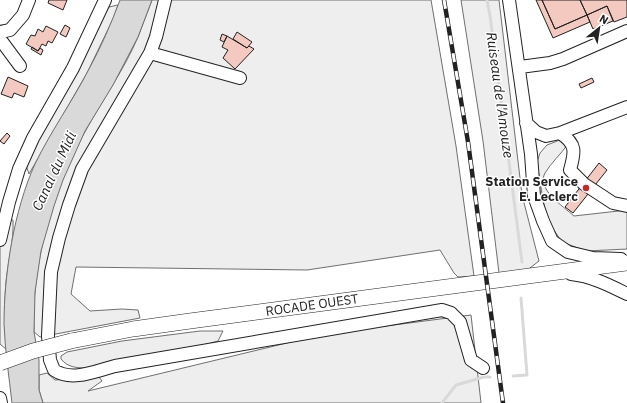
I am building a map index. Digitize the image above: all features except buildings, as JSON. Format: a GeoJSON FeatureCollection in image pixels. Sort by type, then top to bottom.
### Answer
{"type":"FeatureCollection","features":[{"type":"Feature","properties":{"kind":"main road","name":"ROCADE OUEST"},"geometry":{"type":"LineString","coordinates":[[0,363],[33,351],[71,341],[133,329],[627,263]]}},
{"type":"Feature","properties":{"kind":"street"},"geometry":{"type":"LineString","coordinates":[[0,32],[10,30],[23,15],[29,0]]}},
{"type":"Feature","properties":{"kind":"street"},"geometry":{"type":"LineString","coordinates":[[0,240],[19,169],[33,138],[73,68],[105,0]]}},
{"type":"Feature","properties":{"kind":"street"},"geometry":{"type":"LineString","coordinates":[[165,0],[156,37],[150,52],[82,169],[68,205],[51,272],[48,336],[50,360],[54,370],[66,376],[77,376],[130,364],[442,310],[451,313],[460,322],[471,360],[483,368]]}},
{"type":"Feature","properties":{"kind":"street"},"geometry":{"type":"LineString","coordinates":[[509,0],[520,67],[531,154],[534,196],[542,221],[552,241],[568,252],[593,258],[627,259]]}},
{"type":"Feature","properties":{"kind":"street"},"geometry":{"type":"LineString","coordinates":[[520,67],[550,63],[563,59],[627,31]]}},
{"type":"Feature","properties":{"kind":"street"},"geometry":{"type":"LineString","coordinates":[[0,39],[20,66]]}},
{"type":"Feature","properties":{"kind":"street"},"geometry":{"type":"LineString","coordinates":[[150,52],[240,78]]}},
{"type":"Feature","properties":{"kind":"street"},"geometry":{"type":"LineString","coordinates":[[526,123],[536,132],[546,136],[560,133],[627,107]]}},
{"type":"Feature","properties":{"kind":"street"},"geometry":{"type":"LineString","coordinates":[[560,133],[570,139],[575,152],[570,170],[584,184],[613,203],[627,206]]}},
{"type":"Feature","properties":{"kind":"street"},"geometry":{"type":"LineString","coordinates":[[531,154],[546,136]]}},
{"type":"Feature","properties":{"kind":"street"},"geometry":{"type":"LineString","coordinates":[[556,272],[584,276],[610,285],[627,294]]}},
{"type":"Feature","properties":{"kind":"street"},"geometry":{"type":"LineString","coordinates":[[0,398],[1,403]]}},
{"type":"Feature","properties":{"kind":"shaded area"},"geometry":{"type":"Polygon","coordinates":[[[152,0],[431,0],[456,146],[474,276],[458,277],[440,250],[307,270],[76,267],[71,294],[90,311],[122,309],[138,310],[140,318],[40,337],[34,332],[34,302],[37,272],[46,230],[59,188],[86,130],[120,73],[132,49],[152,0]]]}},
{"type":"Feature","properties":{"kind":"shaded area"},"geometry":{"type":"Polygon","coordinates":[[[461,0],[499,0],[522,195],[539,261],[526,271],[499,273],[483,141],[461,0]]]}},
{"type":"Feature","properties":{"kind":"shaded area"},"geometry":{"type":"Polygon","coordinates":[[[118,5],[113,19],[87,73],[29,174],[24,159],[101,18],[109,7],[118,5]]]}},
{"type":"Feature","properties":{"kind":"shaded area"},"geometry":{"type":"Polygon","coordinates":[[[565,138],[568,144],[545,173],[543,179],[547,191],[574,216],[627,210],[627,249],[586,251],[562,242],[547,220],[537,162],[540,153],[547,145],[565,138]]]}},
{"type":"Feature","properties":{"kind":"shaded area"},"geometry":{"type":"Polygon","coordinates":[[[0,219],[13,220],[13,236],[5,291],[7,350],[0,344],[0,219]]]}},
{"type":"Feature","properties":{"kind":"shaded area"},"geometry":{"type":"Polygon","coordinates":[[[471,315],[481,403],[43,403],[39,390],[39,375],[47,373],[55,380],[99,377],[102,381],[88,391],[324,334],[471,315]]]}},
{"type":"Feature","properties":{"kind":"shaded area"},"geometry":{"type":"Polygon","coordinates":[[[200,331],[223,331],[218,341],[193,348],[89,368],[77,368],[70,366],[61,359],[61,356],[67,352],[122,341],[200,331]]]}},
{"type":"Feature","properties":{"kind":"water","name":"Canal du Midi"},"geometry":{"type":"Polygon","coordinates":[[[120,0],[152,0],[138,37],[113,85],[85,131],[63,180],[41,251],[35,292],[34,332],[39,360],[39,390],[43,403],[12,403],[5,344],[4,305],[8,264],[21,201],[35,164],[93,61],[106,35],[120,0]]]}},
{"type":"Feature","properties":{"kind":"waterway","name":"Ruiseau de l'Amouze"},"geometry":{"type":"LineString","coordinates":[[487,0],[522,262]]}},
{"type":"Feature","properties":{"kind":"waterway","name":"Ruiseau de l'Amouze"},"geometry":{"type":"LineString","coordinates":[[513,376],[527,375],[521,298]]}},
{"type":"Feature","properties":{"kind":"waterway","name":"Ruiseau de l'Amouze"},"geometry":{"type":"LineString","coordinates":[[442,403],[456,385],[484,377],[490,377]]}},
{"type":"Feature","properties":{"kind":"railway"},"geometry":{"type":"LineString","coordinates":[[444,0],[468,142],[503,403]]}},
{"type":"Feature","properties":{"kind":"place","name":"Station Service E. Leclerc"},"geometry":{"type":"Point","coordinates":[586,188]}}]}
